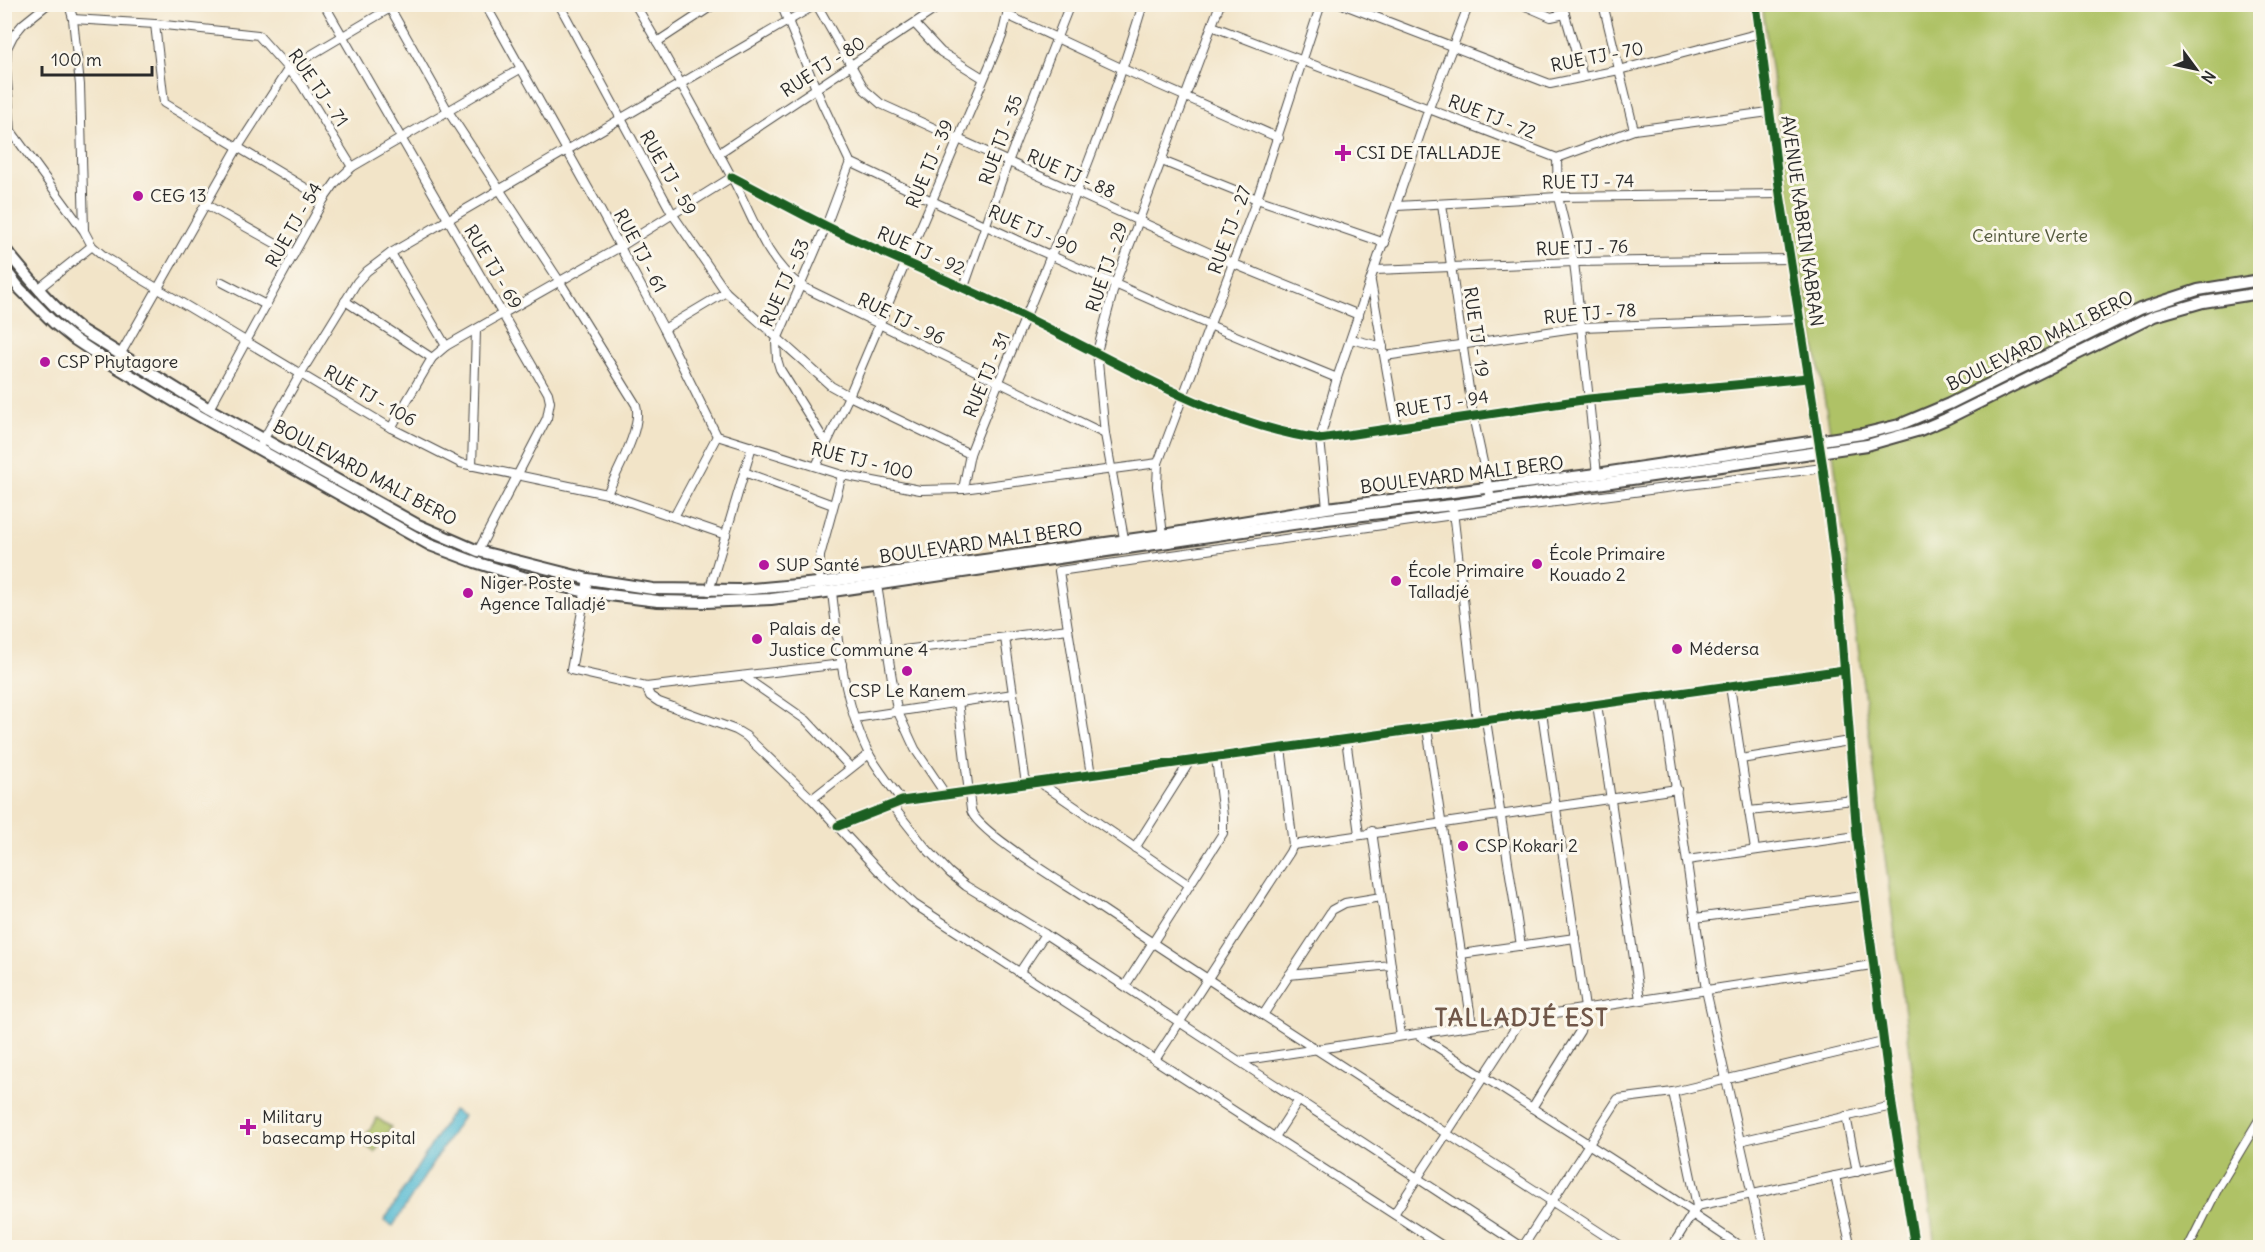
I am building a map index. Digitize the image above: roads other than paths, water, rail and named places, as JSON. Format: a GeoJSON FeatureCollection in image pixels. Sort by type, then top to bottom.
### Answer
{"type":"FeatureCollection","features":[{"type":"Feature","properties":{"kind":"main road","name":"BOULEVARD MALI BERO"},"geometry":{"type":"LineString","coordinates":[[4,248],[38,289],[81,330],[209,409],[265,438],[418,525],[478,551],[588,579],[653,589],[709,591],[819,588],[832,592],[1125,545],[1163,535],[1327,508],[1490,494],[1777,459],[1802,450]]}},
{"type":"Feature","properties":{"kind":"main road","name":"BOULEVARD MALI BERO"},"geometry":{"type":"LineString","coordinates":[[4,268],[54,323],[114,366],[430,544],[475,562],[523,577],[585,592],[650,600],[706,602],[771,599],[819,588],[1125,545],[1142,548],[1327,519],[1453,510],[1490,494],[1597,474],[1802,450]]}},
{"type":"Feature","properties":{"kind":"main road","name":"BOULEVARD MALI BERO"},"geometry":{"type":"LineString","coordinates":[[1837,444],[1919,417],[2140,309],[2198,290],[2260,280]]}},
{"type":"Feature","properties":{"kind":"main road","name":"BOULEVARD MALI BERO"},"geometry":{"type":"LineString","coordinates":[[1837,444],[1867,445],[1920,430],[2154,316],[2203,302],[2260,293]]}},
{"type":"Feature","properties":{"kind":"main road"},"geometry":{"type":"LineString","coordinates":[[1802,450],[1837,444]]}},
{"type":"Feature","properties":{"kind":"street"},"geometry":{"type":"LineString","coordinates":[[4,143],[11,131],[6,68],[7,48],[23,24],[48,4]]}},
{"type":"Feature","properties":{"kind":"street"},"geometry":{"type":"LineString","coordinates":[[69,4],[73,20],[80,85],[84,231]]}},
{"type":"Feature","properties":{"kind":"street","name":"RUE TJ - 69"},"geometry":{"type":"LineString","coordinates":[[324,4],[548,393],[550,402],[547,418],[478,551]]}},
{"type":"Feature","properties":{"kind":"street","name":"RUE TJ - 61"},"geometry":{"type":"LineString","coordinates":[[485,4],[520,69],[568,149],[664,329],[717,436]]}},
{"type":"Feature","properties":{"kind":"street","name":"RUE TJ - 59"},"geometry":{"type":"LineString","coordinates":[[560,4],[673,214],[726,292],[820,377],[849,396],[970,454]]}},
{"type":"Feature","properties":{"kind":"street","name":"RUE TJ - 96"},"geometry":{"type":"LineString","coordinates":[[635,4],[732,177],[754,224],[789,277],[880,326],[1105,434]]}},
{"type":"Feature","properties":{"kind":"street"},"geometry":{"type":"LineString","coordinates":[[657,42],[715,4]]}},
{"type":"Feature","properties":{"kind":"street"},"geometry":{"type":"LineString","coordinates":[[781,4],[850,162]]}},
{"type":"Feature","properties":{"kind":"street","name":"RUE TJ - 80"},"geometry":{"type":"LineString","coordinates":[[719,153],[943,4]]}},
{"type":"Feature","properties":{"kind":"street","name":"RUE TJ - 39"},"geometry":{"type":"LineString","coordinates":[[816,466],[880,326],[1002,36],[1008,4]]}},
{"type":"Feature","properties":{"kind":"street","name":"RUE TJ - 35"},"geometry":{"type":"LineString","coordinates":[[964,287],[1008,162],[1070,4]]}},
{"type":"Feature","properties":{"kind":"street","name":"RUE TJ - 31"},"geometry":{"type":"LineString","coordinates":[[963,489],[970,454],[1076,192],[1123,69],[1143,4]]}},
{"type":"Feature","properties":{"kind":"street","name":"RUE TJ - 29"},"geometry":{"type":"LineString","coordinates":[[1125,545],[1105,434],[1097,352],[1115,284],[1220,4]]}},
{"type":"Feature","properties":{"kind":"street","name":"RUE TJ - 27"},"geometry":{"type":"LineString","coordinates":[[1163,535],[1157,486],[1158,463],[1257,200],[1321,4]]}},
{"type":"Feature","properties":{"kind":"street","name":"RUE TJ - 70"},"geometry":{"type":"LineString","coordinates":[[1342,4],[1550,84],[1619,70],[1760,33]]}},
{"type":"Feature","properties":{"kind":"street"},"geometry":{"type":"LineString","coordinates":[[1327,508],[1320,439],[1337,378],[1385,243],[1429,108],[1468,4]]}},
{"type":"Feature","properties":{"kind":"street"},"geometry":{"type":"LineString","coordinates":[[1521,4],[1551,17],[1565,14]]}},
{"type":"Feature","properties":{"kind":"street"},"geometry":{"type":"LineString","coordinates":[[1562,4],[1583,77]]}},
{"type":"Feature","properties":{"kind":"street"},"geometry":{"type":"LineString","coordinates":[[1603,4],[1634,130]]}},
{"type":"Feature","properties":{"kind":"street","name":"AVENUE KABRIN KABRAN"},"geometry":{"type":"LineString","coordinates":[[1756,4],[1780,194],[1823,468],[1839,597],[1857,836],[1872,965],[1900,1162],[1915,1248]]}},
{"type":"Feature","properties":{"kind":"street"},"geometry":{"type":"LineString","coordinates":[[258,449],[345,301],[367,271],[391,253],[817,5]]}},
{"type":"Feature","properties":{"kind":"street","name":"RUE TJ - 88"},"geometry":{"type":"LineString","coordinates":[[817,5],[850,67],[870,97],[881,104],[1234,264],[1359,315]]}},
{"type":"Feature","properties":{"kind":"street"},"geometry":{"type":"LineString","coordinates":[[120,355],[238,147],[289,68],[393,6],[448,111],[560,282],[632,398],[639,414],[635,429],[607,494]]}},
{"type":"Feature","properties":{"kind":"street"},"geometry":{"type":"LineString","coordinates":[[1007,15],[1279,138]]}},
{"type":"Feature","properties":{"kind":"street","name":"RUE TJ - 71"},"geometry":{"type":"LineString","coordinates":[[73,20],[155,24],[258,35],[289,68],[317,108],[352,167]]}},
{"type":"Feature","properties":{"kind":"street"},"geometry":{"type":"LineString","coordinates":[[155,24],[164,103],[324,199]]}},
{"type":"Feature","properties":{"kind":"street"},"geometry":{"type":"LineString","coordinates":[[915,24],[940,52],[983,78]]}},
{"type":"Feature","properties":{"kind":"street","name":"RUE TJ - 72"},"geometry":{"type":"LineString","coordinates":[[1212,26],[1557,158]]}},
{"type":"Feature","properties":{"kind":"street","name":"RUE TJ - 54"},"geometry":{"type":"LineString","coordinates":[[209,409],[324,199],[336,182],[352,167],[520,69]]}},
{"type":"Feature","properties":{"kind":"street"},"geometry":{"type":"LineString","coordinates":[[1597,474],[1574,262],[1558,197],[1557,158],[1634,130],[1769,112]]}},
{"type":"Feature","properties":{"kind":"street","name":"RUE TJ - 106"},"geometry":{"type":"LineString","coordinates":[[11,131],[84,231],[92,246],[105,258],[391,428],[460,463],[607,494],[726,535]]}},
{"type":"Feature","properties":{"kind":"street"},"geometry":{"type":"LineString","coordinates":[[1162,161],[1257,200],[1385,243]]}},
{"type":"Feature","properties":{"kind":"street","name":"RUE TJ - 90"},"geometry":{"type":"LineString","coordinates":[[850,162],[1115,284],[1337,378]]}},
{"type":"Feature","properties":{"kind":"street","name":"RUE TJ - 53"},"geometry":{"type":"LineString","coordinates":[[826,443],[780,369],[776,352],[777,337],[826,226],[850,162]]}},
{"type":"Feature","properties":{"kind":"street"},"geometry":{"type":"LineString","coordinates":[[391,428],[432,358],[446,346],[620,247],[732,177]]}},
{"type":"Feature","properties":{"kind":"street","name":"RUE TJ - 92"},"geometry":{"type":"LineString","coordinates":[[732,177],[826,226],[964,287],[1097,352]]}},
{"type":"Feature","properties":{"kind":"street","name":"RUE TJ - 74"},"geometry":{"type":"LineString","coordinates":[[1397,206],[1558,197],[1780,194]]}},
{"type":"Feature","properties":{"kind":"street"},"geometry":{"type":"LineString","coordinates":[[205,204],[294,254]]}},
{"type":"Feature","properties":{"kind":"street","name":"RUE TJ - 19"},"geometry":{"type":"LineString","coordinates":[[1442,204],[1473,416],[1490,494]]}},
{"type":"Feature","properties":{"kind":"street"},"geometry":{"type":"LineString","coordinates":[[38,289],[92,246]]}},
{"type":"Feature","properties":{"kind":"street"},"geometry":{"type":"LineString","coordinates":[[391,253],[446,346]]}},
{"type":"Feature","properties":{"kind":"street","name":"RUE TJ - 76"},"geometry":{"type":"LineString","coordinates":[[1375,270],[1574,262],[1791,259]]}},
{"type":"Feature","properties":{"kind":"street"},"geometry":{"type":"LineString","coordinates":[[1371,281],[1396,428]]}},
{"type":"Feature","properties":{"kind":"street"},"geometry":{"type":"LineString","coordinates":[[222,282],[266,305]]}},
{"type":"Feature","properties":{"kind":"street"},"geometry":{"type":"LineString","coordinates":[[664,329],[726,292]]}},
{"type":"Feature","properties":{"kind":"street"},"geometry":{"type":"LineString","coordinates":[[345,301],[432,358]]}},
{"type":"Feature","properties":{"kind":"street","name":"RUE TJ - 78"},"geometry":{"type":"LineString","coordinates":[[1385,356],[1581,327],[1800,319]]}},
{"type":"Feature","properties":{"kind":"street"},"geometry":{"type":"LineString","coordinates":[[472,466],[476,330]]}},
{"type":"Feature","properties":{"kind":"street"},"geometry":{"type":"LineString","coordinates":[[1351,339],[1383,347]]}},
{"type":"Feature","properties":{"kind":"street","name":"RUE TJ - 94"},"geometry":{"type":"LineString","coordinates":[[1097,352],[1182,395],[1271,430],[1320,439],[1589,399],[1808,378]]}},
{"type":"Feature","properties":{"kind":"street"},"geometry":{"type":"LineString","coordinates":[[674,517],[717,436]]}},
{"type":"Feature","properties":{"kind":"street","name":"RUE TJ - 100"},"geometry":{"type":"LineString","coordinates":[[717,436],[842,475],[913,490],[963,489],[1111,468]]}},
{"type":"Feature","properties":{"kind":"street"},"geometry":{"type":"LineString","coordinates":[[709,591],[752,447]]}},
{"type":"Feature","properties":{"kind":"street"},"geometry":{"type":"LineString","coordinates":[[1777,459],[1779,474]]}},
{"type":"Feature","properties":{"kind":"street"},"geometry":{"type":"LineString","coordinates":[[1111,468],[1158,463]]}},
{"type":"Feature","properties":{"kind":"street"},"geometry":{"type":"LineString","coordinates":[[1091,775],[1059,571],[1143,560],[1453,510],[1823,468]]}},
{"type":"Feature","properties":{"kind":"street"},"geometry":{"type":"LineString","coordinates":[[744,472],[833,505]]}},
{"type":"Feature","properties":{"kind":"street"},"geometry":{"type":"LineString","coordinates":[[819,588],[820,556],[842,475]]}},
{"type":"Feature","properties":{"kind":"street"},"geometry":{"type":"LineString","coordinates":[[1453,510],[1477,721]]}},
{"type":"Feature","properties":{"kind":"street"},"geometry":{"type":"LineString","coordinates":[[1142,548],[1143,560]]}},
{"type":"Feature","properties":{"kind":"street"},"geometry":{"type":"LineString","coordinates":[[588,579],[571,670],[646,687],[842,664]]}},
{"type":"Feature","properties":{"kind":"street"},"geometry":{"type":"LineString","coordinates":[[877,585],[897,710],[915,749],[946,795]]}},
{"type":"Feature","properties":{"kind":"street"},"geometry":{"type":"LineString","coordinates":[[832,592],[842,664],[855,718],[869,754],[902,801]]}},
{"type":"Feature","properties":{"kind":"street"},"geometry":{"type":"LineString","coordinates":[[888,652],[1068,629]]}},
{"type":"Feature","properties":{"kind":"street"},"geometry":{"type":"LineString","coordinates":[[1005,638],[1026,784]]}},
{"type":"Feature","properties":{"kind":"street"},"geometry":{"type":"LineString","coordinates":[[838,826],[902,801],[1844,670]]}},
{"type":"Feature","properties":{"kind":"street"},"geometry":{"type":"LineString","coordinates":[[743,676],[811,725],[850,767]]}},
{"type":"Feature","properties":{"kind":"street"},"geometry":{"type":"LineString","coordinates":[[1730,686],[1755,850]]}},
{"type":"Feature","properties":{"kind":"street"},"geometry":{"type":"LineString","coordinates":[[646,687],[650,696],[659,702],[742,734],[812,799],[878,870],[914,904],[1446,1248]]}},
{"type":"Feature","properties":{"kind":"street"},"geometry":{"type":"LineString","coordinates":[[855,718],[1013,694]]}},
{"type":"Feature","properties":{"kind":"street"},"geometry":{"type":"LineString","coordinates":[[1662,695],[1706,990],[1764,1248]]}},
{"type":"Feature","properties":{"kind":"street"},"geometry":{"type":"LineString","coordinates":[[958,702],[972,816],[978,823],[1152,943],[1624,1248]]}},
{"type":"Feature","properties":{"kind":"street"},"geometry":{"type":"LineString","coordinates":[[1597,704],[1640,1000]]}},
{"type":"Feature","properties":{"kind":"street"},"geometry":{"type":"LineString","coordinates":[[1532,1108],[1580,1031],[1585,1008],[1542,712]]}},
{"type":"Feature","properties":{"kind":"street"},"geometry":{"type":"LineString","coordinates":[[1486,720],[1521,946]]}},
{"type":"Feature","properties":{"kind":"street"},"geometry":{"type":"LineString","coordinates":[[1427,728],[1472,1025]]}},
{"type":"Feature","properties":{"kind":"street"},"geometry":{"type":"LineString","coordinates":[[1346,740],[1359,834]]}},
{"type":"Feature","properties":{"kind":"street"},"geometry":{"type":"LineString","coordinates":[[1741,759],[1849,741]]}},
{"type":"Feature","properties":{"kind":"street"},"geometry":{"type":"LineString","coordinates":[[1155,1060],[1290,852],[1293,844],[1281,748]]}},
{"type":"Feature","properties":{"kind":"street"},"geometry":{"type":"LineString","coordinates":[[812,799],[869,754]]}},
{"type":"Feature","properties":{"kind":"street"},"geometry":{"type":"LineString","coordinates":[[1125,986],[1223,833],[1216,758]]}},
{"type":"Feature","properties":{"kind":"street"},"geometry":{"type":"LineString","coordinates":[[1135,848],[1190,761]]}},
{"type":"Feature","properties":{"kind":"street"},"geometry":{"type":"LineString","coordinates":[[1039,782],[1189,885]]}},
{"type":"Feature","properties":{"kind":"street"},"geometry":{"type":"LineString","coordinates":[[1293,844],[1677,789]]}},
{"type":"Feature","properties":{"kind":"street"},"geometry":{"type":"LineString","coordinates":[[1749,811],[1854,800]]}},
{"type":"Feature","properties":{"kind":"street"},"geometry":{"type":"LineString","coordinates":[[891,804],[925,848],[966,886],[1045,934],[1523,1247],[1618,1100],[1673,1092],[1883,1042]]}},
{"type":"Feature","properties":{"kind":"street"},"geometry":{"type":"LineString","coordinates":[[1372,831],[1401,1036]]}},
{"type":"Feature","properties":{"kind":"street"},"geometry":{"type":"LineString","coordinates":[[1687,860],[1857,836]]}},
{"type":"Feature","properties":{"kind":"street"},"geometry":{"type":"LineString","coordinates":[[1695,918],[1864,896]]}},
{"type":"Feature","properties":{"kind":"street"},"geometry":{"type":"LineString","coordinates":[[1263,1015],[1332,910],[1345,903],[1382,897]]}},
{"type":"Feature","properties":{"kind":"street"},"geometry":{"type":"LineString","coordinates":[[1019,972],[1045,934]]}},
{"type":"Feature","properties":{"kind":"street"},"geometry":{"type":"LineString","coordinates":[[1461,954],[1575,938]]}},
{"type":"Feature","properties":{"kind":"street"},"geometry":{"type":"LineString","coordinates":[[1289,975],[1391,965]]}},
{"type":"Feature","properties":{"kind":"street"},"geometry":{"type":"LineString","coordinates":[[1239,1061],[1872,965]]}},
{"type":"Feature","properties":{"kind":"street"},"geometry":{"type":"LineString","coordinates":[[1394,1214],[1522,1018]]}},
{"type":"Feature","properties":{"kind":"street"},"geometry":{"type":"LineString","coordinates":[[1417,1034],[1694,1211],[1743,1248]]}},
{"type":"Feature","properties":{"kind":"street"},"geometry":{"type":"LineString","coordinates":[[1671,1248],[1694,1211],[1673,1092]]}},
{"type":"Feature","properties":{"kind":"street"},"geometry":{"type":"LineString","coordinates":[[1275,1137],[1299,1100]]}},
{"type":"Feature","properties":{"kind":"street"},"geometry":{"type":"LineString","coordinates":[[1740,1141],[1892,1106]]}},
{"type":"Feature","properties":{"kind":"street"},"geometry":{"type":"LineString","coordinates":[[1846,1116],[1857,1172]]}},
{"type":"Feature","properties":{"kind":"street"},"geometry":{"type":"LineString","coordinates":[[2188,1248],[2218,1188],[2260,1119]]}},
{"type":"Feature","properties":{"kind":"street"},"geometry":{"type":"LineString","coordinates":[[1694,1211],[1752,1195],[1900,1162]]}},
{"type":"Feature","properties":{"kind":"street"},"geometry":{"type":"LineString","coordinates":[[1835,1176],[1849,1247]]}},
{"type":"Feature","properties":{"kind":"water"},"geometry":{"type":"Polygon","coordinates":[[[453,1110],[463,1116],[393,1226],[384,1221],[453,1110]]]}},
{"type":"Feature","properties":{"kind":"place","name":"CSI DE TALLADJE"},"geometry":{"type":"Point","coordinates":[1343,153]}},
{"type":"Feature","properties":{"kind":"place","name":"CEG 13"},"geometry":{"type":"Point","coordinates":[138,196]}},
{"type":"Feature","properties":{"kind":"place","name":"CSP Phytagore"},"geometry":{"type":"Point","coordinates":[45,362]}},
{"type":"Feature","properties":{"kind":"place","name":"École Primaire Kouado 2"},"geometry":{"type":"Point","coordinates":[1537,564]}},
{"type":"Feature","properties":{"kind":"place","name":"SUP Santé"},"geometry":{"type":"Point","coordinates":[764,565]}},
{"type":"Feature","properties":{"kind":"place","name":"École Primaire Talladjé"},"geometry":{"type":"Point","coordinates":[1396,581]}},
{"type":"Feature","properties":{"kind":"place","name":"Niger Poste Agence Talladjé"},"geometry":{"type":"Point","coordinates":[468,593]}},
{"type":"Feature","properties":{"kind":"place","name":"Palais de Justice Commune 4"},"geometry":{"type":"Point","coordinates":[757,639]}},
{"type":"Feature","properties":{"kind":"place","name":"Médersa"},"geometry":{"type":"Point","coordinates":[1677,649]}},
{"type":"Feature","properties":{"kind":"place","name":"CSP Le Kanem"},"geometry":{"type":"Point","coordinates":[907,671]}},
{"type":"Feature","properties":{"kind":"place","name":"CSP Kokari 2"},"geometry":{"type":"Point","coordinates":[1463,846]}},
{"type":"Feature","properties":{"kind":"place","name":"Military basecamp Hospital"},"geometry":{"type":"Point","coordinates":[248,1127]}},
{"type":"Feature","properties":{"kind":"district","name":"TALLADJÉ EST"},"geometry":{"type":"Point","coordinates":[1522,1018]}},
{"type":"Feature","properties":{"kind":"park label","name":"Ceinture Verte"},"geometry":{"type":"Point","coordinates":[2030,236]}}]}
